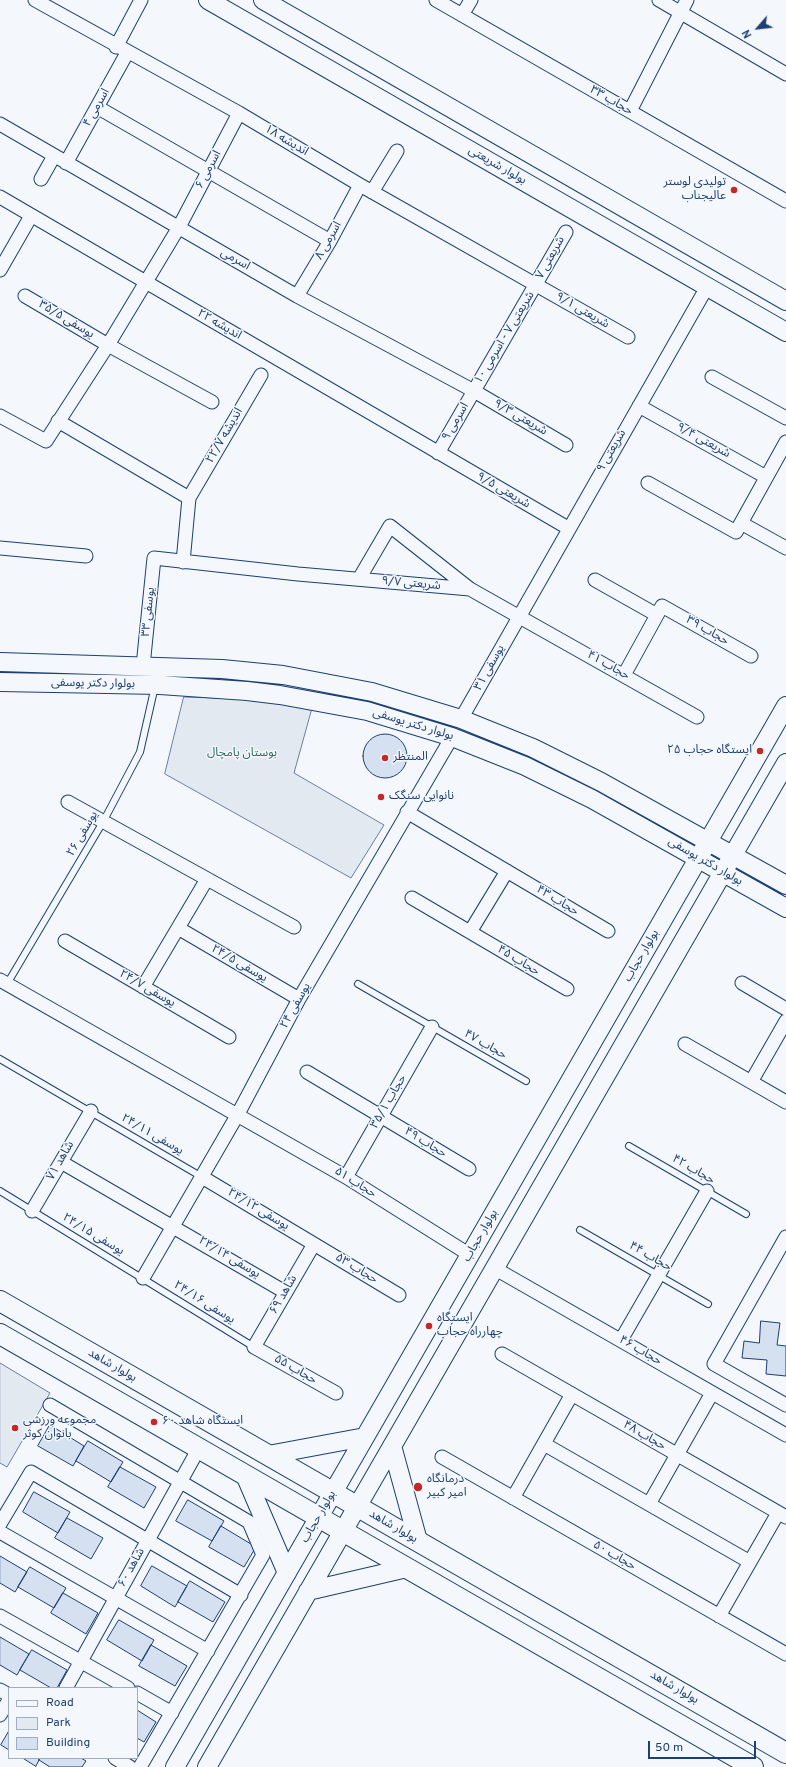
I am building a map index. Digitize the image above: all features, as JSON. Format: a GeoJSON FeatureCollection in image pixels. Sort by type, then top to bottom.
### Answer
{"type":"FeatureCollection","features":[{"type":"Feature","properties":{"kind":"main road","name":"بولوار شریعتی"},"geometry":{"type":"LineString","coordinates":[[208,0],[786,332]]}},
{"type":"Feature","properties":{"kind":"main road"},"geometry":{"type":"LineString","coordinates":[[263,0],[786,301]]}},
{"type":"Feature","properties":{"kind":"main road","name":"بولوار دکتر یوسفی"},"geometry":{"type":"LineString","coordinates":[[0,662],[222,669],[283,676],[372,692],[460,719],[540,751],[708,840],[786,885]]}},
{"type":"Feature","properties":{"kind":"main road","name":"بولوار دکتر یوسفی"},"geometry":{"type":"LineString","coordinates":[[0,682],[155,685],[280,695],[367,711],[452,737],[539,772],[699,857],[786,908]]}},
{"type":"Feature","properties":{"kind":"main road","name":"بولوار حجاب"},"geometry":{"type":"LineString","coordinates":[[176,1767],[786,706]]}},
{"type":"Feature","properties":{"kind":"main road"},"geometry":{"type":"LineString","coordinates":[[452,737],[460,719]]}},
{"type":"Feature","properties":{"kind":"main road"},"geometry":{"type":"LineString","coordinates":[[207,1767],[786,763]]}},
{"type":"Feature","properties":{"kind":"main road","name":"بولوار شاهد"},"geometry":{"type":"LineString","coordinates":[[0,1301],[786,1753]]}},
{"type":"Feature","properties":{"kind":"main road"},"geometry":{"type":"LineString","coordinates":[[0,1334],[753,1767]]}},
{"type":"Feature","properties":{"kind":"main road"},"geometry":{"type":"LineString","coordinates":[[268,1455],[365,1437]]}},
{"type":"Feature","properties":{"kind":"main road"},"geometry":{"type":"LineString","coordinates":[[392,1446],[418,1541]]}},
{"type":"Feature","properties":{"kind":"main road"},"geometry":{"type":"LineString","coordinates":[[245,1475],[287,1573]]}},
{"type":"Feature","properties":{"kind":"main road"},"geometry":{"type":"LineString","coordinates":[[308,1591],[406,1568]]}},
{"type":"Feature","properties":{"kind":"street","name":"اندیشه ۱۸"},"geometry":{"type":"LineString","coordinates":[[35,0],[122,50],[239,113],[372,192],[536,284]]}},
{"type":"Feature","properties":{"kind":"street","name":"اسرمی ۴"},"geometry":{"type":"LineString","coordinates":[[66,163],[97,107],[122,50],[141,0]]}},
{"type":"Feature","properties":{"kind":"street","name":"حجاب ۳۳"},"geometry":{"type":"LineString","coordinates":[[436,0],[786,201]]}},
{"type":"Feature","properties":{"kind":"street"},"geometry":{"type":"LineString","coordinates":[[462,15],[471,0]]}},
{"type":"Feature","properties":{"kind":"street"},"geometry":{"type":"LineString","coordinates":[[659,0],[786,74]]}},
{"type":"Feature","properties":{"kind":"street"},"geometry":{"type":"LineString","coordinates":[[630,111],[687,0]]}},
{"type":"Feature","properties":{"kind":"street"},"geometry":{"type":"LineString","coordinates":[[97,107],[330,241]]}},
{"type":"Feature","properties":{"kind":"street","name":"اسرمی ۶"},"geometry":{"type":"LineString","coordinates":[[0,416],[46,441],[108,345],[179,227],[239,113]]}},
{"type":"Feature","properties":{"kind":"street","name":"اسرمی"},"geometry":{"type":"LineString","coordinates":[[0,124],[298,296],[474,391]]}},
{"type":"Feature","properties":{"kind":"street"},"geometry":{"type":"LineString","coordinates":[[372,192],[397,150]]}},
{"type":"Feature","properties":{"kind":"street"},"geometry":{"type":"LineString","coordinates":[[41,179],[54,156]]}},
{"type":"Feature","properties":{"kind":"street","name":"اسرمی ۸"},"geometry":{"type":"LineString","coordinates":[[298,296],[330,241],[360,184]]}},
{"type":"Feature","properties":{"kind":"street","name":"اندیشه ۲۲"},"geometry":{"type":"LineString","coordinates":[[0,197],[438,453]]}},
{"type":"Feature","properties":{"kind":"street"},"geometry":{"type":"LineString","coordinates":[[0,270],[31,216]]}},
{"type":"Feature","properties":{"kind":"street","name":"شریعتی ۷"},"geometry":{"type":"LineString","coordinates":[[536,284],[566,232]]}},
{"type":"Feature","properties":{"kind":"street","name":"شریعتی ۹/۱"},"geometry":{"type":"LineString","coordinates":[[536,284],[628,337]]}},
{"type":"Feature","properties":{"kind":"street","name":"شریعتی ۷ - اسرمی ۱۰"},"geometry":{"type":"LineString","coordinates":[[474,391],[536,284]]}},
{"type":"Feature","properties":{"kind":"street","name":"شریعتی ۹"},"geometry":{"type":"LineString","coordinates":[[519,616],[707,287]]}},
{"type":"Feature","properties":{"kind":"street","name":"یوسفی ۳۵/۵"},"geometry":{"type":"LineString","coordinates":[[25,296],[108,345],[212,402]]}},
{"type":"Feature","properties":{"kind":"street","name":"اندیشه ۲۲/۷"},"geometry":{"type":"LineString","coordinates":[[189,498],[260,375]]}},
{"type":"Feature","properties":{"kind":"street"},"geometry":{"type":"LineString","coordinates":[[712,377],[786,418]]}},
{"type":"Feature","properties":{"kind":"street","name":"اسرمی ۹"},"geometry":{"type":"LineString","coordinates":[[438,453],[474,391]]}},
{"type":"Feature","properties":{"kind":"street","name":"شریعتی ۹/۳"},"geometry":{"type":"LineString","coordinates":[[474,391],[566,445]]}},
{"type":"Feature","properties":{"kind":"street","name":"شریعتی ۹/۴"},"geometry":{"type":"LineString","coordinates":[[639,406],[766,477]]}},
{"type":"Feature","properties":{"kind":"street"},"geometry":{"type":"LineString","coordinates":[[58,421],[189,498],[183,562]]}},
{"type":"Feature","properties":{"kind":"street"},"geometry":{"type":"LineString","coordinates":[[648,483],[736,532],[786,442]]}},
{"type":"Feature","properties":{"kind":"street","name":"شریعتی ۹/۵"},"geometry":{"type":"LineString","coordinates":[[438,453],[568,528]]}},
{"type":"Feature","properties":{"kind":"street"},"geometry":{"type":"LineString","coordinates":[[741,523],[786,548]]}},
{"type":"Feature","properties":{"kind":"street"},"geometry":{"type":"LineString","coordinates":[[359,579],[390,526],[470,589]]}},
{"type":"Feature","properties":{"kind":"street"},"geometry":{"type":"LineString","coordinates":[[0,548],[86,556]]}},
{"type":"Feature","properties":{"kind":"street","name":"شریعتی ۹/۷"},"geometry":{"type":"LineString","coordinates":[[154,558],[298,574],[470,589],[519,616]]}},
{"type":"Feature","properties":{"kind":"street","name":"یوسفی ۳۳"},"geometry":{"type":"LineString","coordinates":[[143,666],[154,558]]}},
{"type":"Feature","properties":{"kind":"street","name":"حجاب ۳۹"},"geometry":{"type":"LineString","coordinates":[[595,580],[751,656]]}},
{"type":"Feature","properties":{"kind":"street"},"geometry":{"type":"LineString","coordinates":[[624,675],[660,611]]}},
{"type":"Feature","properties":{"kind":"street","name":"حجاب ۴۱"},"geometry":{"type":"LineString","coordinates":[[519,616],[697,717]]}},
{"type":"Feature","properties":{"kind":"street","name":"یوسفی ۳۱"},"geometry":{"type":"LineString","coordinates":[[460,719],[519,616]]}},
{"type":"Feature","properties":{"kind":"street","name":"یوسفی ۲۴"},"geometry":{"type":"LineString","coordinates":[[143,1278],[238,1114],[299,999],[452,737]]}},
{"type":"Feature","properties":{"kind":"street"},"geometry":{"type":"LineString","coordinates":[[68,802],[294,928]]}},
{"type":"Feature","properties":{"kind":"street","name":"حجاب ۴۳"},"geometry":{"type":"LineString","coordinates":[[407,812],[608,931]]}},
{"type":"Feature","properties":{"kind":"street"},"geometry":{"type":"LineString","coordinates":[[470,932],[507,871]]}},
{"type":"Feature","properties":{"kind":"street"},"geometry":{"type":"LineString","coordinates":[[143,987],[207,879]]}},
{"type":"Feature","properties":{"kind":"street","name":"حجاب ۴۵"},"geometry":{"type":"LineString","coordinates":[[412,898],[566,989]]}},
{"type":"Feature","properties":{"kind":"street","name":"یوسفی ۲۴/۵"},"geometry":{"type":"LineString","coordinates":[[178,928],[299,999]]}},
{"type":"Feature","properties":{"kind":"street","name":"یوسفی ۲۴/۷"},"geometry":{"type":"LineString","coordinates":[[65,941],[229,1037]]}},
{"type":"Feature","properties":{"kind":"street","name":"حجاب ۵۱"},"geometry":{"type":"LineString","coordinates":[[4,982],[238,1114],[346,1177],[470,1255]]}},
{"type":"Feature","properties":{"kind":"street"},"geometry":{"type":"LineString","coordinates":[[742,983],[786,1009]]}},
{"type":"Feature","properties":{"kind":"street"},"geometry":{"type":"LineString","coordinates":[[751,1082],[786,1021]]}},
{"type":"Feature","properties":{"kind":"street","name":"حجاب ۳۵/۱"},"geometry":{"type":"LineString","coordinates":[[346,1177],[432,1027]]}},
{"type":"Feature","properties":{"kind":"street"},"geometry":{"type":"LineString","coordinates":[[685,1044],[786,1102]]}},
{"type":"Feature","properties":{"kind":"street","name":"حجاب ۴۹"},"geometry":{"type":"LineString","coordinates":[[307,1072],[469,1169]]}},
{"type":"Feature","properties":{"kind":"street","name":"شاهد ۷۱"},"geometry":{"type":"LineString","coordinates":[[32,1211],[91,1111]]}},
{"type":"Feature","properties":{"kind":"street","name":"یوسفی ۲۴/۱۴"},"geometry":{"type":"LineString","coordinates":[[61,1162],[173,1225],[285,1292]]}},
{"type":"Feature","properties":{"kind":"street","name":"یوسفی ۲۴/۱۲"},"geometry":{"type":"LineString","coordinates":[[202,1177],[314,1244]]}},
{"type":"Feature","properties":{"kind":"street"},"geometry":{"type":"LineString","coordinates":[[621,1340],[707,1191]]}},
{"type":"Feature","properties":{"kind":"street"},"geometry":{"type":"LineString","coordinates":[[786,1238],[714,1364],[786,1405]]}},
{"type":"Feature","properties":{"kind":"street","name":"شاهد ۶۹"},"geometry":{"type":"LineString","coordinates":[[254,1347],[314,1244]]}},
{"type":"Feature","properties":{"kind":"street","name":"حجاب ۵۳"},"geometry":{"type":"LineString","coordinates":[[314,1244],[399,1295]]}},
{"type":"Feature","properties":{"kind":"street","name":"حجاب ۴۶"},"geometry":{"type":"LineString","coordinates":[[494,1268],[786,1435]]}},
{"type":"Feature","properties":{"kind":"street","name":"حجاب ۵۵"},"geometry":{"type":"LineString","coordinates":[[254,1347],[336,1393]]}},
{"type":"Feature","properties":{"kind":"street","name":"حجاب ۴۸"},"geometry":{"type":"LineString","coordinates":[[502,1354],[782,1515]]}},
{"type":"Feature","properties":{"kind":"street"},"geometry":{"type":"LineString","coordinates":[[649,1504],[712,1393]]}},
{"type":"Feature","properties":{"kind":"street"},"geometry":{"type":"LineString","coordinates":[[513,1498],[572,1394]]}},
{"type":"Feature","properties":{"kind":"street"},"geometry":{"type":"LineString","coordinates":[[50,1405],[249,1522],[263,1555],[140,1767]]}},
{"type":"Feature","properties":{"kind":"street"},"geometry":{"type":"LineString","coordinates":[[544,1444],[750,1562]]}},
{"type":"Feature","properties":{"kind":"street","name":"شاهد ۶۰"},"geometry":{"type":"LineString","coordinates":[[67,1687],[199,1448]]}},
{"type":"Feature","properties":{"kind":"street","name":"حجاب ۵۰"},"geometry":{"type":"LineString","coordinates":[[442,1457],[786,1654]]}},
{"type":"Feature","properties":{"kind":"street"},"geometry":{"type":"LineString","coordinates":[[0,1524],[31,1472],[241,1595]]}},
{"type":"Feature","properties":{"kind":"street"},"geometry":{"type":"LineString","coordinates":[[719,1616],[750,1562],[782,1515]]}},
{"type":"Feature","properties":{"kind":"street"},"geometry":{"type":"LineString","coordinates":[[0,1532],[208,1651]]}},
{"type":"Feature","properties":{"kind":"street"},"geometry":{"type":"LineString","coordinates":[[0,1616],[126,1687]]}},
{"type":"Feature","properties":{"kind":"street"},"geometry":{"type":"LineString","coordinates":[[138,1694],[172,1713]]}},
{"type":"Feature","properties":{"kind":"street"},"geometry":{"type":"LineString","coordinates":[[0,1715],[8,1702]]}},
{"type":"Feature","properties":{"kind":"street"},"geometry":{"type":"LineString","coordinates":[[117,1759],[130,1767]]}},
{"type":"Feature","properties":{"kind":"lane","name":"یوسفی ۲۶"},"geometry":{"type":"LineString","coordinates":[[4,982],[103,822],[140,752],[155,685]]}},
{"type":"Feature","properties":{"kind":"lane","name":"حجاب ۴۷"},"geometry":{"type":"LineString","coordinates":[[358,984],[526,1081]]}},
{"type":"Feature","properties":{"kind":"lane","name":"یوسفی ۲۴/۱۱"},"geometry":{"type":"LineString","coordinates":[[0,1060],[91,1111],[202,1177]]}},
{"type":"Feature","properties":{"kind":"lane","name":"حجاب ۴۲"},"geometry":{"type":"LineString","coordinates":[[629,1146],[746,1214]]}},
{"type":"Feature","properties":{"kind":"lane","name":"یوسفی ۲۴/۱۵"},"geometry":{"type":"LineString","coordinates":[[0,1191],[143,1278]]}},
{"type":"Feature","properties":{"kind":"lane","name":"حجاب ۴۴"},"geometry":{"type":"LineString","coordinates":[[580,1230],[708,1304]]}},
{"type":"Feature","properties":{"kind":"lane","name":"یوسفی ۲۴/۱۶"},"geometry":{"type":"LineString","coordinates":[[143,1278],[254,1347]]}},
{"type":"Feature","properties":{"kind":"green space","name":"بوستان پامچال"},"geometry":{"type":"Polygon","coordinates":[[[184,697],[253,699],[312,708],[294,773],[384,825],[351,878],[165,774],[184,697]]]}},
{"type":"Feature","properties":{"kind":"green space","name":"مجموعه ورزشی بانوان کوثر"},"geometry":{"type":"Polygon","coordinates":[[[0,1363],[50,1393],[7,1467],[0,1463],[0,1363]]]}},
{"type":"Feature","properties":{"kind":"building","name":"المنتظر"},"geometry":{"type":"Polygon","coordinates":[[[381,734],[389,734],[401,740],[407,752],[407,760],[401,772],[389,778],[381,778],[369,772],[363,760],[363,752],[369,740],[381,734]]]}},
{"type":"Feature","properties":{"kind":"building"},"geometry":{"type":"Polygon","coordinates":[[[761,1321],[780,1323],[777,1345],[786,1346],[786,1376],[766,1374],[767,1360],[742,1358],[744,1341],[759,1343],[761,1321]]]}},
{"type":"Feature","properties":{"kind":"building"},"geometry":{"type":"Polygon","coordinates":[[[50,1425],[84,1446],[73,1466],[38,1446],[50,1425]]]}},
{"type":"Feature","properties":{"kind":"building"},"geometry":{"type":"Polygon","coordinates":[[[88,1441],[123,1462],[111,1482],[76,1461],[88,1441]]]}},
{"type":"Feature","properties":{"kind":"building"},"geometry":{"type":"Polygon","coordinates":[[[120,1467],[156,1487],[144,1508],[108,1487],[120,1467]]]}},
{"type":"Feature","properties":{"kind":"building"},"geometry":{"type":"Polygon","coordinates":[[[34,1492],[70,1512],[58,1533],[23,1512],[34,1492]]]}},
{"type":"Feature","properties":{"kind":"building"},"geometry":{"type":"Polygon","coordinates":[[[188,1500],[224,1521],[212,1541],[176,1521],[188,1500]]]}},
{"type":"Feature","properties":{"kind":"building"},"geometry":{"type":"Polygon","coordinates":[[[67,1518],[103,1538],[91,1559],[55,1538],[67,1518]]]}},
{"type":"Feature","properties":{"kind":"building"},"geometry":{"type":"Polygon","coordinates":[[[221,1526],[256,1547],[244,1567],[209,1547],[221,1526]]]}},
{"type":"Feature","properties":{"kind":"building"},"geometry":{"type":"Polygon","coordinates":[[[0,1556],[27,1572],[15,1592],[0,1583],[0,1556]]]}},
{"type":"Feature","properties":{"kind":"building"},"geometry":{"type":"Polygon","coordinates":[[[152,1566],[187,1586],[175,1607],[141,1586],[152,1566]]]}},
{"type":"Feature","properties":{"kind":"building"},"geometry":{"type":"Polygon","coordinates":[[[30,1567],[66,1588],[54,1608],[18,1587],[30,1567]]]}},
{"type":"Feature","properties":{"kind":"building"},"geometry":{"type":"Polygon","coordinates":[[[190,1581],[225,1602],[213,1622],[178,1602],[190,1581]]]}},
{"type":"Feature","properties":{"kind":"building"},"geometry":{"type":"Polygon","coordinates":[[[63,1593],[98,1613],[86,1634],[51,1613],[63,1593]]]}},
{"type":"Feature","properties":{"kind":"building"},"geometry":{"type":"Polygon","coordinates":[[[119,1620],[154,1640],[142,1661],[107,1640],[119,1620]]]}},
{"type":"Feature","properties":{"kind":"building"},"geometry":{"type":"Polygon","coordinates":[[[0,1637],[29,1654],[17,1675],[0,1665],[0,1637]]]}},
{"type":"Feature","properties":{"kind":"building"},"geometry":{"type":"Polygon","coordinates":[[[151,1645],[187,1666],[175,1686],[139,1666],[151,1645]]]}},
{"type":"Feature","properties":{"kind":"building"},"geometry":{"type":"Polygon","coordinates":[[[32,1650],[67,1670],[58,1687],[49,1687],[20,1670],[32,1650]]]}},
{"type":"Feature","properties":{"kind":"building"},"geometry":{"type":"Polygon","coordinates":[[[138,1711],[156,1722],[144,1742],[138,1739],[138,1711]]]}},
{"type":"Feature","properties":{"kind":"building"},"geometry":{"type":"Polygon","coordinates":[[[8,1733],[8,1749],[1,1745],[8,1733]]]}},
{"type":"Feature","properties":{"kind":"building"},"geometry":{"type":"Polygon","coordinates":[[[25,1759],[40,1759],[36,1766],[25,1759]]]}},
{"type":"Feature","properties":{"kind":"building"},"geometry":{"type":"Polygon","coordinates":[[[83,1759],[86,1761],[82,1767],[50,1767],[39,1760],[83,1759]]]}},
{"type":"Feature","properties":{"kind":"place","name":"تولیدی لوستر عالیجناب"},"geometry":{"type":"Point","coordinates":[734,190]}},
{"type":"Feature","properties":{"kind":"place","name":"ایستگاه حجاب ۲۵"},"geometry":{"type":"Point","coordinates":[760,751]}},
{"type":"Feature","properties":{"kind":"place","name":"المنتظر"},"geometry":{"type":"Point","coordinates":[385,758]}},
{"type":"Feature","properties":{"kind":"place","name":"نانوایی سنگک"},"geometry":{"type":"Point","coordinates":[381,797]}},
{"type":"Feature","properties":{"kind":"place","name":"ایستگاه چهارراه حجاب"},"geometry":{"type":"Point","coordinates":[429,1326]}},
{"type":"Feature","properties":{"kind":"place","name":"ایستگاه شاهد ۶۰"},"geometry":{"type":"Point","coordinates":[154,1422]}},
{"type":"Feature","properties":{"kind":"place","name":"مجموعه ورزشی بانوان کوثر"},"geometry":{"type":"Point","coordinates":[15,1428]}},
{"type":"Feature","properties":{"kind":"place","name":"درمانگاه امیر کبیر"},"geometry":{"type":"Point","coordinates":[418,1487]}}]}
